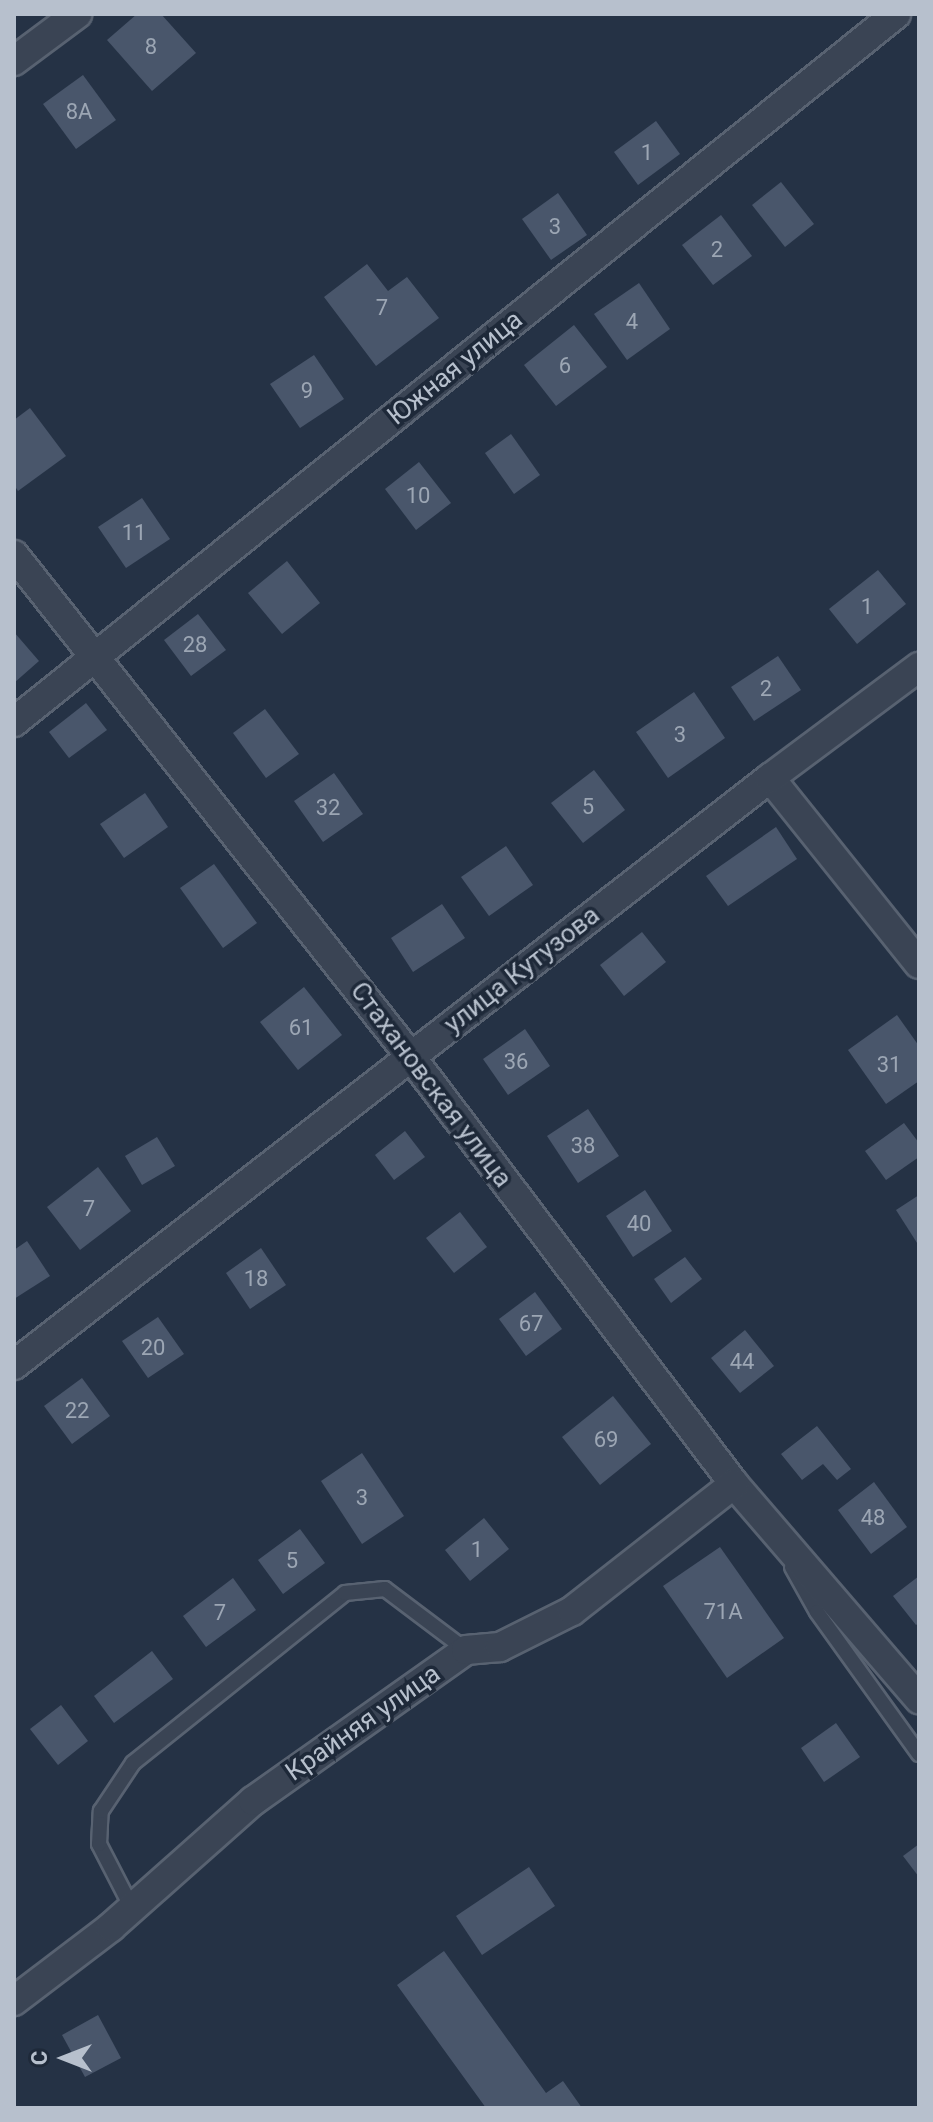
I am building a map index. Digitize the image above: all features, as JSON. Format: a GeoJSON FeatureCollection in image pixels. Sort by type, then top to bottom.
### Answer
{"type":"FeatureCollection","features":[{"type":"Feature","properties":{"kind":"street"},"geometry":{"type":"LineString","coordinates":[[14,61],[77,14]]}},
{"type":"Feature","properties":{"kind":"street","name":"Южная улица"},"geometry":{"type":"LineString","coordinates":[[14,722],[896,14]]}},
{"type":"Feature","properties":{"kind":"street","name":"Стахановская улица"},"geometry":{"type":"LineString","coordinates":[[14,555],[97,656],[411,1057],[734,1484],[919,1699]]}},
{"type":"Feature","properties":{"kind":"street","name":"улица Кутузова"},"geometry":{"type":"LineString","coordinates":[[14,1365],[770,778],[919,667]]}},
{"type":"Feature","properties":{"kind":"street"},"geometry":{"type":"LineString","coordinates":[[770,778],[919,964]]}},
{"type":"Feature","properties":{"kind":"street","name":"Крайняя улица"},"geometry":{"type":"LineString","coordinates":[[14,2001],[132,1908],[253,1801],[466,1650],[500,1647],[572,1611],[734,1484]]}},
{"type":"Feature","properties":{"kind":"lane"},"geometry":{"type":"LineString","coordinates":[[768,1525],[817,1612],[919,1754]]}},
{"type":"Feature","properties":{"kind":"lane"},"geometry":{"type":"LineString","coordinates":[[132,1908],[99,1844],[101,1811],[133,1763],[345,1593],[385,1589],[466,1650]]}},
{"type":"Feature","properties":{"kind":"building"},"geometry":{"type":"Polygon","coordinates":[[[137,14],[161,14],[196,53],[152,91],[107,40],[137,14]]]}},
{"type":"Feature","properties":{"kind":"building"},"geometry":{"type":"Polygon","coordinates":[[[83,75],[116,120],[76,149],[43,104],[83,75]]]}},
{"type":"Feature","properties":{"kind":"building"},"geometry":{"type":"Polygon","coordinates":[[[656,121],[680,154],[638,185],[614,152],[656,121]]]}},
{"type":"Feature","properties":{"kind":"building"},"geometry":{"type":"Polygon","coordinates":[[[781,182],[814,224],[785,247],[752,205],[781,182]]]}},
{"type":"Feature","properties":{"kind":"building"},"geometry":{"type":"Polygon","coordinates":[[[558,193],[587,235],[551,260],[522,219],[558,193]]]}},
{"type":"Feature","properties":{"kind":"building"},"geometry":{"type":"Polygon","coordinates":[[[721,215],[752,256],[713,285],[682,245],[721,215]]]}},
{"type":"Feature","properties":{"kind":"building"},"geometry":{"type":"Polygon","coordinates":[[[367,264],[388,291],[407,277],[439,318],[376,366],[324,297],[367,264]]]}},
{"type":"Feature","properties":{"kind":"building"},"geometry":{"type":"Polygon","coordinates":[[[639,283],[670,329],[627,360],[594,314],[639,283]]]}},
{"type":"Feature","properties":{"kind":"building"},"geometry":{"type":"Polygon","coordinates":[[[574,325],[607,367],[556,406],[524,365],[574,325]]]}},
{"type":"Feature","properties":{"kind":"building"},"geometry":{"type":"Polygon","coordinates":[[[314,355],[344,399],[300,428],[270,384],[314,355]]]}},
{"type":"Feature","properties":{"kind":"building"},"geometry":{"type":"Polygon","coordinates":[[[30,408],[66,456],[18,491],[14,485],[14,420],[30,408]]]}},
{"type":"Feature","properties":{"kind":"building"},"geometry":{"type":"Polygon","coordinates":[[[511,434],[540,475],[514,494],[485,453],[511,434]]]}},
{"type":"Feature","properties":{"kind":"building"},"geometry":{"type":"Polygon","coordinates":[[[419,462],[451,503],[416,530],[385,489],[419,462]]]}},
{"type":"Feature","properties":{"kind":"building"},"geometry":{"type":"Polygon","coordinates":[[[142,498],[170,539],[126,568],[98,527],[142,498]]]}},
{"type":"Feature","properties":{"kind":"building"},"geometry":{"type":"Polygon","coordinates":[[[287,561],[320,603],[282,634],[248,593],[287,561]]]}},
{"type":"Feature","properties":{"kind":"building"},"geometry":{"type":"Polygon","coordinates":[[[878,570],[906,604],[857,644],[829,609],[878,570]]]}},
{"type":"Feature","properties":{"kind":"building"},"geometry":{"type":"Polygon","coordinates":[[[198,614],[226,650],[191,676],[164,640],[198,614]]]}},
{"type":"Feature","properties":{"kind":"building"},"geometry":{"type":"Polygon","coordinates":[[[14,632],[39,661],[14,683],[14,632]]]}},
{"type":"Feature","properties":{"kind":"building"},"geometry":{"type":"Polygon","coordinates":[[[778,656],[801,690],[754,721],[731,687],[778,656]]]}},
{"type":"Feature","properties":{"kind":"building"},"geometry":{"type":"Polygon","coordinates":[[[694,692],[725,738],[668,778],[636,732],[694,692]]]}},
{"type":"Feature","properties":{"kind":"building"},"geometry":{"type":"Polygon","coordinates":[[[86,703],[107,730],[69,758],[49,732],[86,703]]]}},
{"type":"Feature","properties":{"kind":"building"},"geometry":{"type":"Polygon","coordinates":[[[265,709],[299,754],[266,778],[233,733],[265,709]]]}},
{"type":"Feature","properties":{"kind":"building"},"geometry":{"type":"Polygon","coordinates":[[[594,770],[625,810],[583,843],[551,803],[594,770]]]}},
{"type":"Feature","properties":{"kind":"building"},"geometry":{"type":"Polygon","coordinates":[[[334,773],[363,814],[323,842],[294,801],[334,773]]]}},
{"type":"Feature","properties":{"kind":"building"},"geometry":{"type":"Polygon","coordinates":[[[145,793],[168,827],[124,858],[100,824],[145,793]]]}},
{"type":"Feature","properties":{"kind":"building"},"geometry":{"type":"Polygon","coordinates":[[[776,827],[797,859],[728,906],[706,876],[776,827]]]}},
{"type":"Feature","properties":{"kind":"building"},"geometry":{"type":"Polygon","coordinates":[[[506,846],[533,885],[489,916],[461,877],[506,846]]]}},
{"type":"Feature","properties":{"kind":"building"},"geometry":{"type":"Polygon","coordinates":[[[214,864],[257,923],[223,948],[180,888],[214,864]]]}},
{"type":"Feature","properties":{"kind":"building"},"geometry":{"type":"Polygon","coordinates":[[[442,904],[465,938],[413,972],[391,938],[442,904]]]}},
{"type":"Feature","properties":{"kind":"building"},"geometry":{"type":"Polygon","coordinates":[[[642,932],[666,962],[624,996],[600,965],[642,932]]]}},
{"type":"Feature","properties":{"kind":"building"},"geometry":{"type":"Polygon","coordinates":[[[304,987],[342,1035],[298,1070],[260,1022],[304,987]]]}},
{"type":"Feature","properties":{"kind":"building"},"geometry":{"type":"Polygon","coordinates":[[[897,1015],[919,1046],[919,1081],[886,1104],[848,1050],[897,1015]]]}},
{"type":"Feature","properties":{"kind":"building"},"geometry":{"type":"Polygon","coordinates":[[[525,1029],[550,1066],[508,1095],[483,1059],[525,1029]]]}},
{"type":"Feature","properties":{"kind":"building"},"geometry":{"type":"Polygon","coordinates":[[[588,1109],[619,1156],[578,1183],[547,1136],[588,1109]]]}},
{"type":"Feature","properties":{"kind":"building"},"geometry":{"type":"Polygon","coordinates":[[[904,1123],[919,1143],[919,1157],[886,1180],[865,1151],[904,1123]]]}},
{"type":"Feature","properties":{"kind":"building"},"geometry":{"type":"Polygon","coordinates":[[[405,1131],[425,1157],[394,1180],[375,1155],[405,1131]]]}},
{"type":"Feature","properties":{"kind":"building"},"geometry":{"type":"Polygon","coordinates":[[[157,1137],[175,1166],[142,1185],[125,1156],[157,1137]]]}},
{"type":"Feature","properties":{"kind":"building"},"geometry":{"type":"Polygon","coordinates":[[[98,1167],[131,1211],[80,1250],[47,1207],[98,1167]]]}},
{"type":"Feature","properties":{"kind":"building"},"geometry":{"type":"Polygon","coordinates":[[[645,1190],[672,1231],[633,1257],[606,1216],[645,1190]]]}},
{"type":"Feature","properties":{"kind":"building"},"geometry":{"type":"Polygon","coordinates":[[[919,1195],[919,1246],[896,1210],[919,1195]]]}},
{"type":"Feature","properties":{"kind":"building"},"geometry":{"type":"Polygon","coordinates":[[[460,1212],[487,1247],[454,1273],[426,1238],[460,1212]]]}},
{"type":"Feature","properties":{"kind":"building"},"geometry":{"type":"Polygon","coordinates":[[[27,1241],[50,1276],[14,1299],[14,1250],[27,1241]]]}},
{"type":"Feature","properties":{"kind":"building"},"geometry":{"type":"Polygon","coordinates":[[[261,1248],[286,1285],[250,1309],[226,1273],[261,1248]]]}},
{"type":"Feature","properties":{"kind":"building"},"geometry":{"type":"Polygon","coordinates":[[[685,1257],[702,1279],[671,1303],[654,1279],[685,1257]]]}},
{"type":"Feature","properties":{"kind":"building"},"geometry":{"type":"Polygon","coordinates":[[[535,1292],[562,1329],[526,1356],[499,1319],[535,1292]]]}},
{"type":"Feature","properties":{"kind":"building"},"geometry":{"type":"Polygon","coordinates":[[[158,1317],[184,1354],[148,1378],[122,1341],[158,1317]]]}},
{"type":"Feature","properties":{"kind":"building"},"geometry":{"type":"Polygon","coordinates":[[[745,1330],[774,1366],[740,1393],[711,1358],[745,1330]]]}},
{"type":"Feature","properties":{"kind":"building"},"geometry":{"type":"Polygon","coordinates":[[[82,1378],[110,1416],[72,1444],[44,1406],[82,1378]]]}},
{"type":"Feature","properties":{"kind":"building"},"geometry":{"type":"Polygon","coordinates":[[[613,1396],[651,1444],[600,1485],[562,1437],[613,1396]]]}},
{"type":"Feature","properties":{"kind":"building"},"geometry":{"type":"Polygon","coordinates":[[[817,1426],[851,1469],[837,1480],[823,1464],[802,1480],[781,1454],[817,1426]]]}},
{"type":"Feature","properties":{"kind":"building"},"geometry":{"type":"Polygon","coordinates":[[[362,1453],[404,1516],[362,1544],[321,1481],[362,1453]]]}},
{"type":"Feature","properties":{"kind":"building"},"geometry":{"type":"Polygon","coordinates":[[[874,1482],[907,1527],[871,1554],[838,1510],[874,1482]]]}},
{"type":"Feature","properties":{"kind":"building"},"geometry":{"type":"Polygon","coordinates":[[[484,1518],[509,1549],[470,1581],[445,1550],[484,1518]]]}},
{"type":"Feature","properties":{"kind":"building"},"geometry":{"type":"Polygon","coordinates":[[[300,1529],[325,1563],[283,1594],[258,1560],[300,1529]]]}},
{"type":"Feature","properties":{"kind":"building"},"geometry":{"type":"Polygon","coordinates":[[[720,1547],[784,1638],[727,1678],[663,1586],[720,1547]]]}},
{"type":"Feature","properties":{"kind":"building"},"geometry":{"type":"Polygon","coordinates":[[[919,1576],[919,1623],[916,1625],[893,1596],[919,1576]]]}},
{"type":"Feature","properties":{"kind":"building"},"geometry":{"type":"Polygon","coordinates":[[[233,1578],[256,1610],[206,1647],[183,1616],[233,1578]]]}},
{"type":"Feature","properties":{"kind":"building"},"geometry":{"type":"Polygon","coordinates":[[[152,1651],[173,1679],[114,1723],[94,1696],[152,1651]]]}},
{"type":"Feature","properties":{"kind":"building"},"geometry":{"type":"Polygon","coordinates":[[[61,1705],[88,1741],[58,1765],[30,1729],[61,1705]]]}},
{"type":"Feature","properties":{"kind":"building"},"geometry":{"type":"Polygon","coordinates":[[[836,1723],[860,1757],[824,1782],[801,1748],[836,1723]]]}},
{"type":"Feature","properties":{"kind":"building"},"geometry":{"type":"Polygon","coordinates":[[[919,1844],[919,1877],[903,1856],[919,1844]]]}},
{"type":"Feature","properties":{"kind":"building"},"geometry":{"type":"Polygon","coordinates":[[[529,1867],[555,1906],[482,1955],[456,1916],[529,1867]]]}},
{"type":"Feature","properties":{"kind":"building"},"geometry":{"type":"Polygon","coordinates":[[[444,1951],[546,2093],[563,2081],[582,2108],[486,2108],[397,1985],[444,1951]]]}},
{"type":"Feature","properties":{"kind":"building"},"geometry":{"type":"Polygon","coordinates":[[[98,2015],[121,2058],[85,2077],[62,2035],[98,2015]]]}}]}
